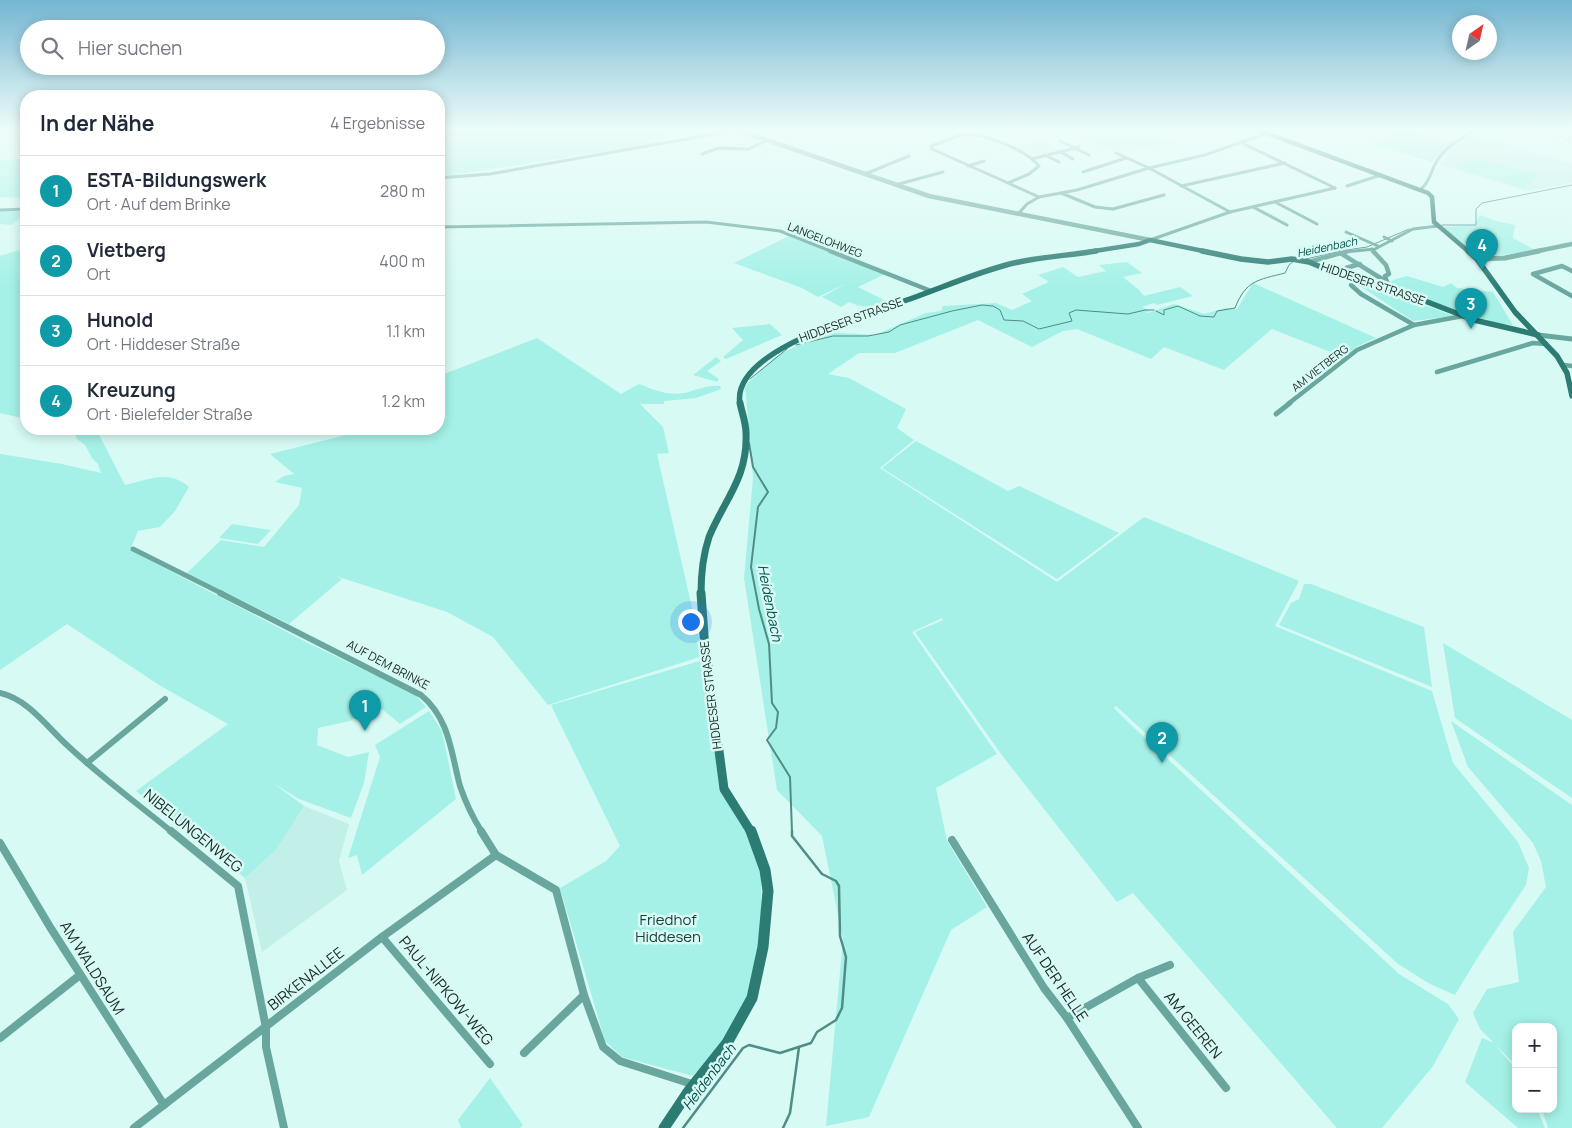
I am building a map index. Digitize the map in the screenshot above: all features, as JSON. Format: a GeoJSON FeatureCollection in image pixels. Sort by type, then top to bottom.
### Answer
{"type":"FeatureCollection","features":[{"type":"Feature","properties":{"kind":"main road"},"geometry":{"type":"LineString","coordinates":[[1403,183],[1421,189],[1432,198],[1433,215],[1438,226],[1478,259],[1513,309],[1564,365],[1572,396]]}},
{"type":"Feature","properties":{"kind":"main road","name":"HIDDESER STRASSE"},"geometry":{"type":"LineString","coordinates":[[664,1128],[727,1043],[752,998],[763,948],[768,890],[765,870],[754,836],[724,789],[720,771],[700,596],[706,546],[736,487],[745,455],[746,427],[740,406],[740,391],[745,378],[788,344],[827,327],[1007,265],[1140,244],[1150,240],[1248,260],[1268,262],[1297,260],[1309,262],[1337,274],[1412,296],[1463,316],[1505,329],[1538,335]]}},
{"type":"Feature","properties":{"kind":"street"},"geometry":{"type":"LineString","coordinates":[[887,183],[939,199],[1150,240],[1230,212],[1335,188],[1324,183]]}},
{"type":"Feature","properties":{"kind":"street"},"geometry":{"type":"LineString","coordinates":[[895,186],[907,183]]}},
{"type":"Feature","properties":{"kind":"street"},"geometry":{"type":"LineString","coordinates":[[1008,183],[1039,196]]}},
{"type":"Feature","properties":{"kind":"street"},"geometry":{"type":"LineString","coordinates":[[1018,214],[1027,204],[1039,196],[1077,190],[1101,183]]}},
{"type":"Feature","properties":{"kind":"street"},"geometry":{"type":"LineString","coordinates":[[1175,183],[1230,212]]}},
{"type":"Feature","properties":{"kind":"street"},"geometry":{"type":"LineString","coordinates":[[1181,186],[1196,183]]}},
{"type":"Feature","properties":{"kind":"street"},"geometry":{"type":"LineString","coordinates":[[1346,186],[1357,183]]}},
{"type":"Feature","properties":{"kind":"street"},"geometry":{"type":"LineString","coordinates":[[1421,189],[1426,187],[1428,183]]}},
{"type":"Feature","properties":{"kind":"street"},"geometry":{"type":"LineString","coordinates":[[1061,192],[1096,207],[1113,209],[1164,195]]}},
{"type":"Feature","properties":{"kind":"street"},"geometry":{"type":"LineString","coordinates":[[1275,202],[1317,224]]}},
{"type":"Feature","properties":{"kind":"street"},"geometry":{"type":"LineString","coordinates":[[1253,207],[1287,225]]}},
{"type":"Feature","properties":{"kind":"street"},"geometry":{"type":"LineString","coordinates":[[0,210],[20,209]]}},
{"type":"Feature","properties":{"kind":"street","name":"LANGELOHWEG"},"geometry":{"type":"LineString","coordinates":[[445,227],[706,222],[744,226],[780,231],[932,291]]}},
{"type":"Feature","properties":{"kind":"street"},"geometry":{"type":"LineString","coordinates":[[1309,262],[1392,241],[1403,231],[1423,226],[1438,226]]}},
{"type":"Feature","properties":{"kind":"street"},"geometry":{"type":"LineString","coordinates":[[1346,232],[1374,246]]}},
{"type":"Feature","properties":{"kind":"street"},"geometry":{"type":"LineString","coordinates":[[1385,238],[1392,241]]}},
{"type":"Feature","properties":{"kind":"street"},"geometry":{"type":"LineString","coordinates":[[1478,259],[1505,258],[1572,244]]}},
{"type":"Feature","properties":{"kind":"street"},"geometry":{"type":"LineString","coordinates":[[1374,246],[1373,254],[1387,266],[1389,274],[1384,276],[1387,282]]}},
{"type":"Feature","properties":{"kind":"street"},"geometry":{"type":"LineString","coordinates":[[1336,250],[1387,282]]}},
{"type":"Feature","properties":{"kind":"street"},"geometry":{"type":"LineString","coordinates":[[1337,274],[1346,268],[1360,264]]}},
{"type":"Feature","properties":{"kind":"street"},"geometry":{"type":"LineString","coordinates":[[1572,271],[1562,266],[1533,274],[1572,296]]}},
{"type":"Feature","properties":{"kind":"street"},"geometry":{"type":"LineString","coordinates":[[1355,280],[1351,285],[1361,294],[1414,326]]}},
{"type":"Feature","properties":{"kind":"street"},"geometry":{"type":"LineString","coordinates":[[1378,287],[1387,282]]}},
{"type":"Feature","properties":{"kind":"street","name":"AM VIETBERG"},"geometry":{"type":"LineString","coordinates":[[1276,414],[1357,350],[1414,326],[1451,320],[1463,316]]}},
{"type":"Feature","properties":{"kind":"street"},"geometry":{"type":"LineString","coordinates":[[1538,335],[1572,339]]}},
{"type":"Feature","properties":{"kind":"street"},"geometry":{"type":"LineString","coordinates":[[1437,372],[1533,342],[1546,344]]}},
{"type":"Feature","properties":{"kind":"street"},"geometry":{"type":"LineString","coordinates":[[1564,365],[1572,366]]}},
{"type":"Feature","properties":{"kind":"street","name":"AUF DEM BRINKE"},"geometry":{"type":"LineString","coordinates":[[133,549],[421,695],[427,700],[446,726],[461,788],[476,823],[496,855],[556,890],[584,995],[602,1047],[620,1061],[695,1085]]}},
{"type":"Feature","properties":{"kind":"street","name":"NIBELUNGENWEG"},"geometry":{"type":"LineString","coordinates":[[0,693],[10,695],[29,708],[87,763],[238,886],[266,1028],[266,1047],[284,1128]]}},
{"type":"Feature","properties":{"kind":"street"},"geometry":{"type":"LineString","coordinates":[[87,763],[165,698]]}},
{"type":"Feature","properties":{"kind":"street","name":"AUF DER HELLE"},"geometry":{"type":"LineString","coordinates":[[952,840],[1044,988],[1066,1018],[1138,1128]]}},
{"type":"Feature","properties":{"kind":"street","name":"AM WALDSAUM"},"geometry":{"type":"LineString","coordinates":[[0,843],[80,975],[164,1105]]}},
{"type":"Feature","properties":{"kind":"street","name":"BIRKENALLEE"},"geometry":{"type":"LineString","coordinates":[[134,1128],[382,937],[496,855]]}},
{"type":"Feature","properties":{"kind":"street","name":"PAUL-NIPKOW-WEG"},"geometry":{"type":"LineString","coordinates":[[382,937],[490,1064]]}},
{"type":"Feature","properties":{"kind":"street"},"geometry":{"type":"LineString","coordinates":[[1066,1018],[1138,978],[1170,965]]}},
{"type":"Feature","properties":{"kind":"street"},"geometry":{"type":"LineString","coordinates":[[0,1038],[80,975]]}},
{"type":"Feature","properties":{"kind":"street","name":"AM GEEREN"},"geometry":{"type":"LineString","coordinates":[[1138,978],[1226,1088]]}},
{"type":"Feature","properties":{"kind":"street"},"geometry":{"type":"LineString","coordinates":[[524,1053],[584,995]]}},
{"type":"Feature","properties":{"kind":"shaded area"},"geometry":{"type":"Polygon","coordinates":[[[1498,183],[1572,183],[1572,183],[1526,191],[1498,183]]]}},
{"type":"Feature","properties":{"kind":"shaded area"},"geometry":{"type":"Polygon","coordinates":[[[304,806],[349,824],[339,861],[347,890],[262,952],[245,878],[276,850],[304,806]]]}},
{"type":"Feature","properties":{"kind":"green space"},"geometry":{"type":"Polygon","coordinates":[[[0,183],[20,183],[20,198],[0,197],[0,183]]]}},
{"type":"Feature","properties":{"kind":"green space"},"geometry":{"type":"Polygon","coordinates":[[[1506,183],[1531,183],[1524,188],[1506,183]]]}},
{"type":"Feature","properties":{"kind":"green space"},"geometry":{"type":"Polygon","coordinates":[[[0,211],[20,211],[20,218],[11,225],[0,224],[0,211]]]}},
{"type":"Feature","properties":{"kind":"green space"},"geometry":{"type":"Polygon","coordinates":[[[1480,215],[1515,225],[1513,238],[1535,250],[1505,255],[1484,254],[1465,245],[1441,227],[1474,225],[1480,215]]]}},
{"type":"Feature","properties":{"kind":"green space"},"geometry":{"type":"Polygon","coordinates":[[[789,236],[885,274],[858,287],[888,302],[859,306],[849,302],[841,307],[822,297],[847,283],[818,297],[802,288],[734,263],[789,236]]]}},
{"type":"Feature","properties":{"kind":"green space"},"geometry":{"type":"Polygon","coordinates":[[[20,250],[20,418],[0,413],[0,256],[20,250]]]}},
{"type":"Feature","properties":{"kind":"green space"},"geometry":{"type":"Polygon","coordinates":[[[1127,262],[1142,273],[1123,277],[1144,296],[1180,287],[1193,296],[1142,307],[1151,311],[1146,312],[1148,313],[1174,304],[1204,314],[1226,308],[1237,309],[1253,283],[1376,338],[1358,346],[1343,357],[1272,329],[1224,370],[1164,347],[1151,359],[1077,329],[1063,331],[1032,347],[978,320],[895,353],[859,353],[828,374],[849,378],[906,409],[897,428],[914,440],[880,468],[1057,582],[1144,517],[1299,581],[1275,626],[1432,691],[1453,763],[1518,842],[1529,868],[1526,885],[1455,995],[1430,984],[1398,964],[1116,706],[1114,708],[1399,974],[1448,1004],[1459,1019],[1433,1066],[1382,1128],[1337,1128],[1133,893],[1117,902],[1001,754],[915,632],[943,620],[942,618],[912,632],[997,754],[936,788],[947,841],[987,907],[951,930],[869,1117],[826,1126],[843,939],[822,836],[777,790],[744,578],[753,478],[745,386],[775,357],[824,332],[875,335],[926,313],[941,311],[943,306],[996,303],[1012,310],[1032,301],[1022,294],[1049,282],[1038,275],[1063,267],[1078,277],[1106,271],[1099,265],[1127,262]]]}},
{"type":"Feature","properties":{"kind":"green space"},"geometry":{"type":"Polygon","coordinates":[[[1407,276],[1443,287],[1451,283],[1457,288],[1493,292],[1513,325],[1502,324],[1459,312],[1386,285],[1393,280],[1407,276]]]}},
{"type":"Feature","properties":{"kind":"green space"},"geometry":{"type":"Polygon","coordinates":[[[1357,284],[1398,295],[1454,316],[1413,321],[1357,284]]]}},
{"type":"Feature","properties":{"kind":"green space"},"geometry":{"type":"Polygon","coordinates":[[[770,324],[782,335],[726,359],[723,357],[743,340],[732,328],[770,324]]]}},
{"type":"Feature","properties":{"kind":"green space"},"geometry":{"type":"Polygon","coordinates":[[[537,338],[621,394],[639,384],[673,394],[720,386],[721,389],[696,398],[664,401],[664,404],[640,404],[663,427],[669,453],[657,454],[703,656],[548,705],[493,637],[447,612],[336,576],[342,579],[289,624],[187,573],[221,540],[264,547],[299,505],[302,488],[275,482],[284,476],[294,474],[270,454],[346,435],[445,435],[445,374],[537,338]]]}},
{"type":"Feature","properties":{"kind":"green space"},"geometry":{"type":"Polygon","coordinates":[[[716,357],[721,361],[707,371],[719,379],[717,382],[693,375],[716,357]]]}},
{"type":"Feature","properties":{"kind":"green space"},"geometry":{"type":"Polygon","coordinates":[[[75,435],[99,435],[125,485],[158,477],[166,477],[174,478],[189,487],[175,511],[160,527],[138,531],[130,550],[306,642],[415,694],[426,707],[400,724],[375,703],[350,721],[318,728],[317,745],[348,757],[369,752],[364,783],[351,818],[299,799],[273,783],[304,806],[276,850],[245,878],[136,791],[228,724],[159,685],[67,624],[0,670],[0,454],[62,464],[101,473],[98,464],[92,458],[85,445],[77,439],[75,435]]]}},
{"type":"Feature","properties":{"kind":"green space"},"geometry":{"type":"Polygon","coordinates":[[[916,441],[1008,491],[1019,486],[1119,533],[1057,579],[882,468],[916,441]]]}},
{"type":"Feature","properties":{"kind":"green space"},"geometry":{"type":"Polygon","coordinates":[[[232,524],[271,530],[258,544],[219,538],[232,524]]]}},
{"type":"Feature","properties":{"kind":"green space"},"geometry":{"type":"Polygon","coordinates":[[[1304,584],[1311,584],[1424,627],[1432,687],[1279,625],[1291,603],[1299,599],[1304,584]]]}},
{"type":"Feature","properties":{"kind":"green space"},"geometry":{"type":"Polygon","coordinates":[[[1443,643],[1572,720],[1572,798],[1455,718],[1443,643]]]}},
{"type":"Feature","properties":{"kind":"green space","name":"Friedhof Hiddesen"},"geometry":{"type":"Polygon","coordinates":[[[703,660],[722,790],[751,839],[761,872],[761,924],[756,975],[737,1019],[714,1053],[693,1076],[622,1057],[605,1041],[560,888],[606,861],[620,846],[551,705],[703,660]]]}},
{"type":"Feature","properties":{"kind":"green space"},"geometry":{"type":"Polygon","coordinates":[[[429,711],[442,731],[456,799],[362,875],[357,855],[348,858],[380,757],[375,745],[429,711]]]}},
{"type":"Feature","properties":{"kind":"green space"},"geometry":{"type":"Polygon","coordinates":[[[1451,721],[1572,805],[1572,1128],[1548,1128],[1543,1113],[1557,1113],[1557,1023],[1512,1023],[1512,1061],[1495,1045],[1512,1064],[1512,1113],[1539,1113],[1545,1128],[1518,1128],[1465,1082],[1482,1038],[1494,1043],[1480,1029],[1473,1013],[1487,989],[1519,982],[1513,932],[1546,887],[1541,861],[1533,843],[1468,767],[1451,721]]]}},
{"type":"Feature","properties":{"kind":"green space"},"geometry":{"type":"Polygon","coordinates":[[[490,1078],[523,1125],[520,1128],[461,1128],[458,1120],[490,1078]]]}},
{"type":"Feature","properties":{"kind":"waterway","name":"Heidenbach"},"geometry":{"type":"LineString","coordinates":[[1442,225],[1476,225],[1476,209],[1482,203],[1572,185]]}},
{"type":"Feature","properties":{"kind":"waterway","name":"Heidenbach"},"geometry":{"type":"LineString","coordinates":[[1340,251],[1367,247],[1409,229]]}},
{"type":"Feature","properties":{"kind":"waterway","name":"Heidenbach"},"geometry":{"type":"LineString","coordinates":[[1306,259],[1336,252]]}},
{"type":"Feature","properties":{"kind":"waterway","name":"Heidenbach"},"geometry":{"type":"LineString","coordinates":[[1156,311],[1164,315],[1164,310],[1178,306],[1200,316],[1214,317],[1217,311],[1235,308],[1249,286],[1267,277],[1285,273],[1289,265],[1294,261]]}},
{"type":"Feature","properties":{"kind":"waterway","name":"Heidenbach"},"geometry":{"type":"LineString","coordinates":[[796,345],[833,336],[868,336],[889,332],[900,325],[982,305],[993,306],[1000,310],[1004,320],[1023,321],[1039,329],[1072,321],[1069,313],[1076,310],[1128,314],[1154,310]]}},
{"type":"Feature","properties":{"kind":"waterway","name":"Heidenbach"},"geometry":{"type":"LineString","coordinates":[[750,379],[787,349]]}},
{"type":"Feature","properties":{"kind":"waterway","name":"Heidenbach"},"geometry":{"type":"LineString","coordinates":[[749,443],[753,467],[768,492],[758,507],[751,567],[759,609],[769,644],[772,703],[778,712],[776,728],[767,740],[790,777],[792,832]]}},
{"type":"Feature","properties":{"kind":"waterway","name":"Heidenbach"},"geometry":{"type":"LineString","coordinates":[[683,1128],[743,1048],[749,1045],[780,1053],[811,1043],[817,1032],[836,1020],[842,1008],[846,957],[840,936],[839,886],[836,881],[822,874],[792,836],[792,832]]}},
{"type":"Feature","properties":{"kind":"waterway"},"geometry":{"type":"LineString","coordinates":[[783,1128],[790,1113],[799,1047]]}},
{"type":"Feature","properties":{"kind":"place","name":"Kreuzung"},"geometry":{"type":"Point","coordinates":[1482,270]}},
{"type":"Feature","properties":{"kind":"place","name":"Hunold"},"geometry":{"type":"Point","coordinates":[1471,329]}},
{"type":"Feature","properties":{"kind":"place","name":"ESTA-Bildungswerk"},"geometry":{"type":"Point","coordinates":[365,731]}},
{"type":"Feature","properties":{"kind":"place","name":"Vietberg"},"geometry":{"type":"Point","coordinates":[1162,763]}}]}
